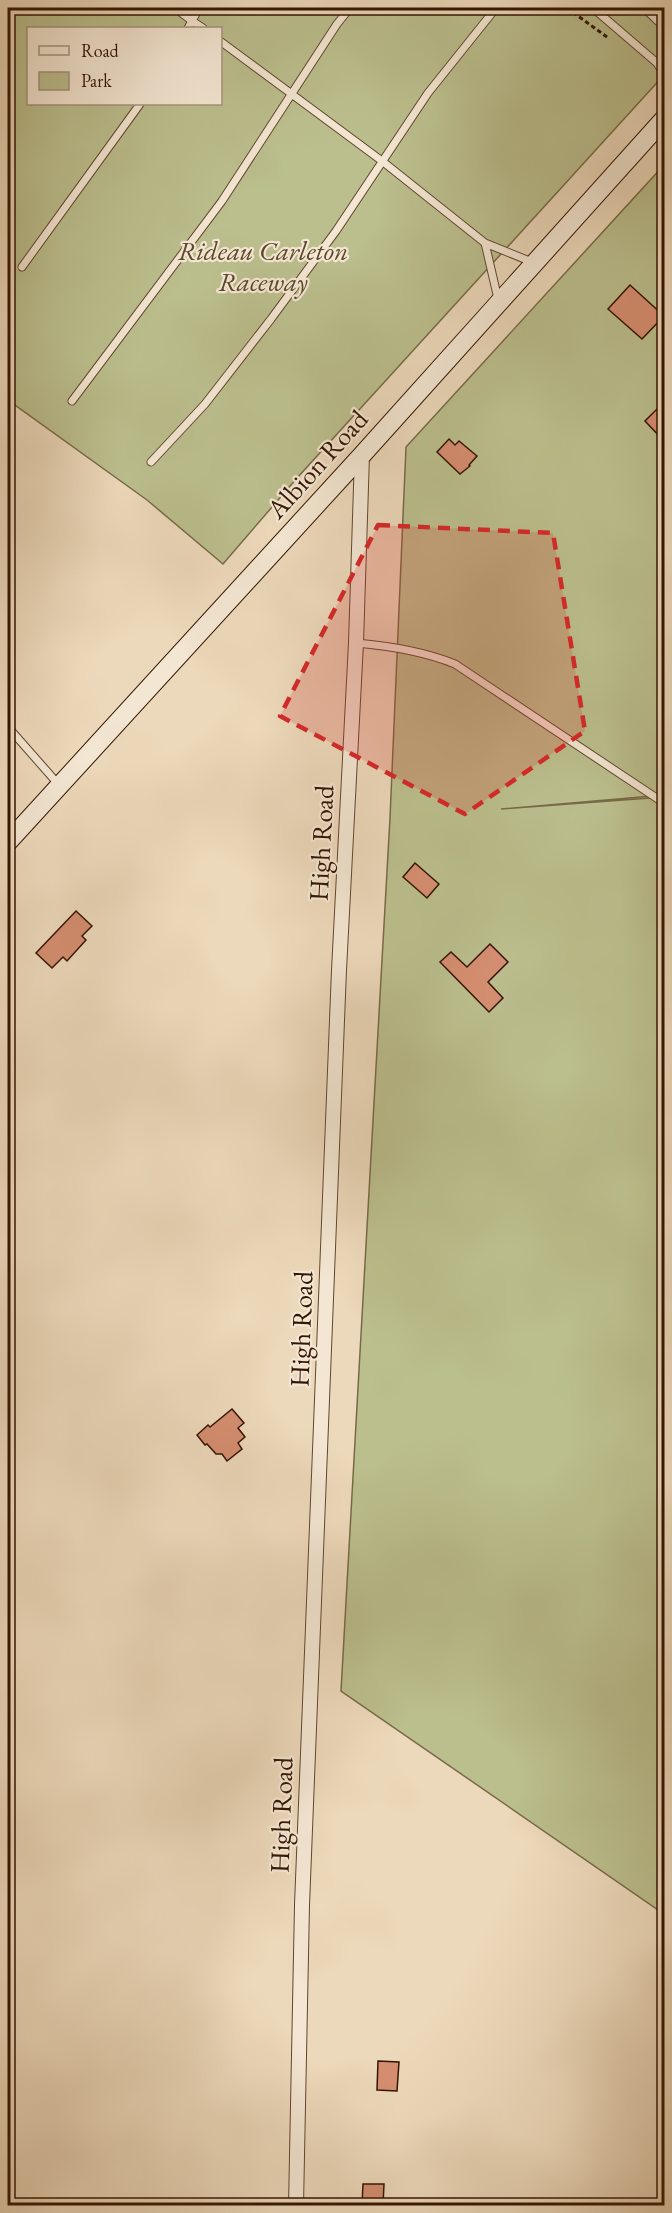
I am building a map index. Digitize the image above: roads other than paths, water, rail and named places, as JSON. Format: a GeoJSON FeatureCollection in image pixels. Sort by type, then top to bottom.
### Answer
{"type":"FeatureCollection","features":[{"type":"Feature","properties":{"kind":"main road","name":"Albion Road"},"geometry":{"type":"LineString","coordinates":[[8,842],[362,455],[664,119]]}},
{"type":"Feature","properties":{"kind":"street","name":"High Road"},"geometry":{"type":"LineString","coordinates":[[296,2205],[302,1893],[339,970],[357,643],[362,455]]}},
{"type":"Feature","properties":{"kind":"lane"},"geometry":{"type":"LineString","coordinates":[[175,8],[201,27]]}},
{"type":"Feature","properties":{"kind":"lane"},"geometry":{"type":"LineString","coordinates":[[189,27],[200,8]]}},
{"type":"Feature","properties":{"kind":"lane"},"geometry":{"type":"LineString","coordinates":[[72,401],[222,201],[337,24],[350,8]]}},
{"type":"Feature","properties":{"kind":"lane"},"geometry":{"type":"LineString","coordinates":[[151,462],[205,404],[271,319],[336,231],[428,93],[496,8]]}},
{"type":"Feature","properties":{"kind":"lane"},"geometry":{"type":"LineString","coordinates":[[593,8],[657,63],[664,74]]}},
{"type":"Feature","properties":{"kind":"lane"},"geometry":{"type":"LineString","coordinates":[[644,8],[664,27]]}},
{"type":"Feature","properties":{"kind":"lane"},"geometry":{"type":"LineString","coordinates":[[222,42],[382,161],[485,243],[535,262]]}},
{"type":"Feature","properties":{"kind":"lane"},"geometry":{"type":"LineString","coordinates":[[22,267],[139,105]]}},
{"type":"Feature","properties":{"kind":"lane"},"geometry":{"type":"LineString","coordinates":[[485,243],[498,303]]}},
{"type":"Feature","properties":{"kind":"lane"},"geometry":{"type":"LineString","coordinates":[[357,643],[434,655],[455,664],[664,803]]}},
{"type":"Feature","properties":{"kind":"lane"},"geometry":{"type":"LineString","coordinates":[[8,727],[59,785]]}},
{"type":"Feature","properties":{"kind":"park label","name":"Rideau Carleton Raceway"},"geometry":{"type":"Point","coordinates":[263,266]}}]}
